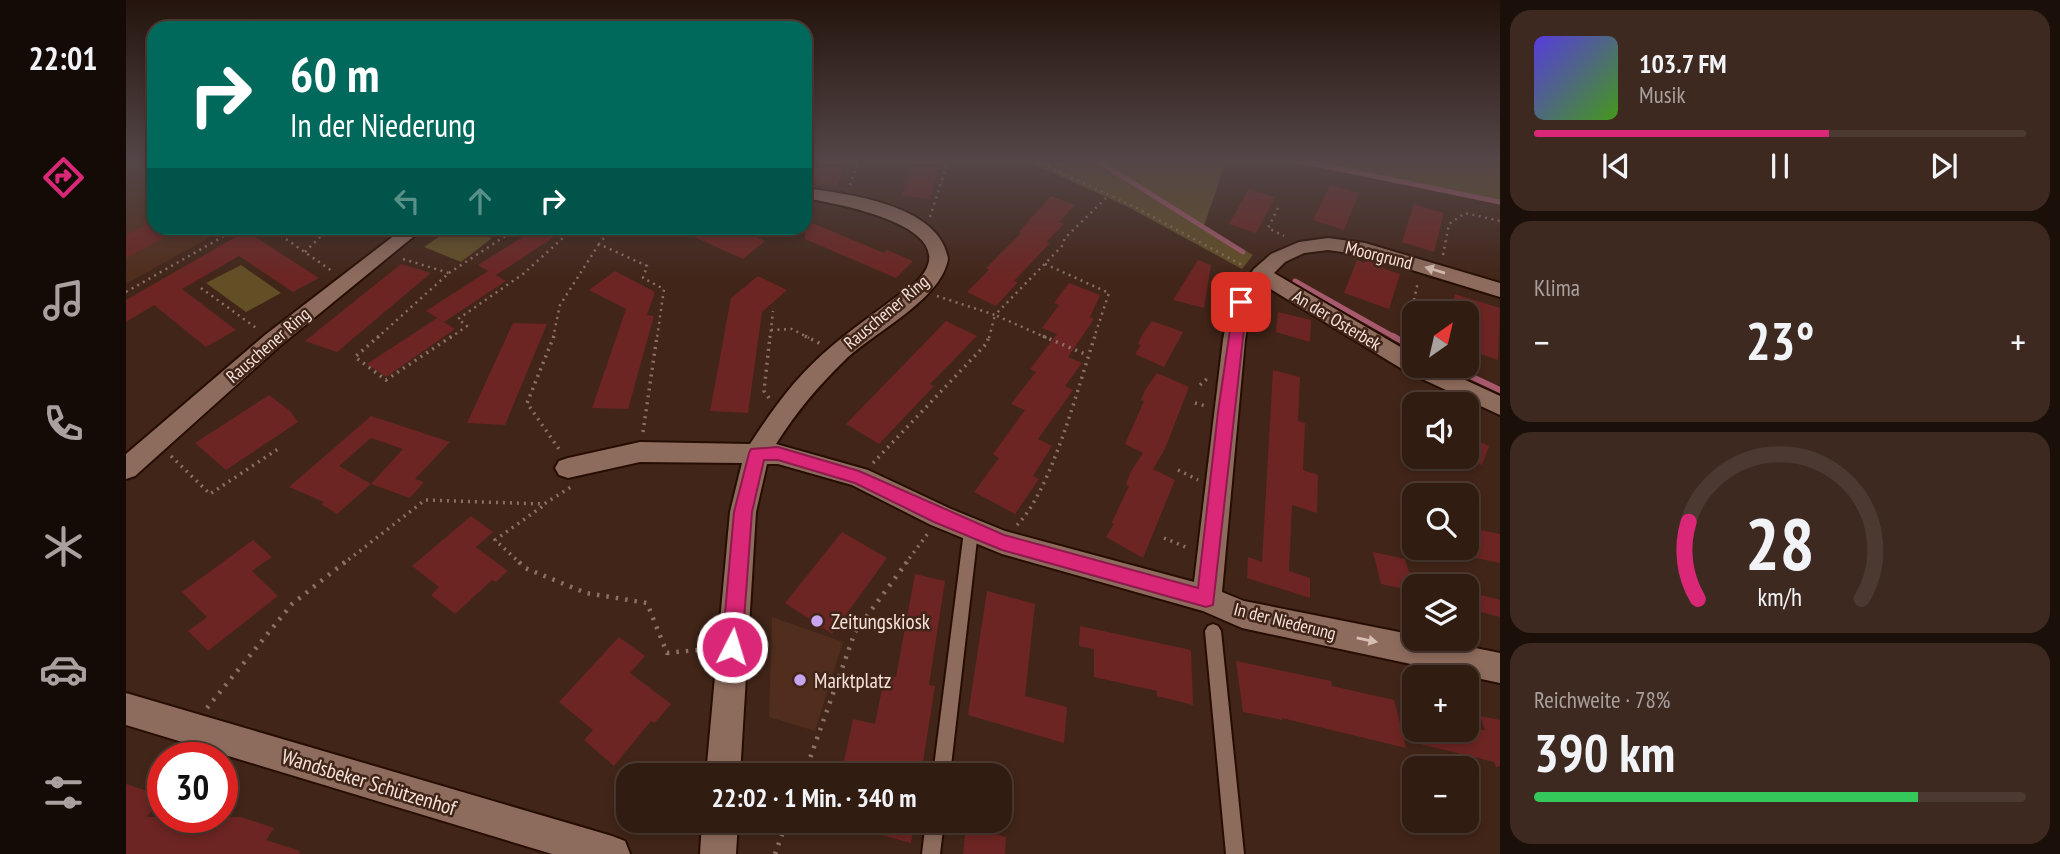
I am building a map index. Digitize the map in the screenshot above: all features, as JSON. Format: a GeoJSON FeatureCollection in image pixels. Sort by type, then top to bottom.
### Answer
{"type":"FeatureCollection","features":[{"type":"Feature","properties":{"kind":"street","name":"Rauschener Ring"},"geometry":{"type":"LineString","coordinates":[[724,763],[743,512],[757,453],[792,399],[839,352],[929,282],[937,266],[939,255],[932,238],[918,227],[899,216],[848,201]]}},
{"type":"Feature","properties":{"kind":"street","name":"Rauschener Ring"},"geometry":{"type":"LineString","coordinates":[[126,469],[273,340],[345,280],[405,235]]}},
{"type":"Feature","properties":{"kind":"street","name":"Moorgrund"},"geometry":{"type":"LineString","coordinates":[[1206,599],[1236,328],[1241,302],[1261,274],[1278,258],[1305,248],[1328,244],[1365,249],[1500,290]]}},
{"type":"Feature","properties":{"kind":"street","name":"An der Osterbek"},"geometry":{"type":"LineString","coordinates":[[1261,274],[1402,358]]}},
{"type":"Feature","properties":{"kind":"street","name":"An der Osterbek"},"geometry":{"type":"LineString","coordinates":[[1441,378],[1500,406]]}},
{"type":"Feature","properties":{"kind":"street"},"geometry":{"type":"LineString","coordinates":[[572,476],[640,452],[757,453]]}},
{"type":"Feature","properties":{"kind":"street","name":"In der Niederung"},"geometry":{"type":"LineString","coordinates":[[757,453],[778,454],[859,477],[971,531],[1206,599],[1242,614],[1500,668]]}},
{"type":"Feature","properties":{"kind":"street","name":"Wandsbeker Schützenhof"},"geometry":{"type":"LineString","coordinates":[[126,709],[612,854]]}},
{"type":"Feature","properties":{"kind":"street"},"geometry":{"type":"LineString","coordinates":[[718,854],[719,833]]}},
{"type":"Feature","properties":{"kind":"lane"},"geometry":{"type":"LineString","coordinates":[[942,763],[971,531]]}},
{"type":"Feature","properties":{"kind":"lane"},"geometry":{"type":"LineString","coordinates":[[1213,631],[1235,854]]}},
{"type":"Feature","properties":{"kind":"lane"},"geometry":{"type":"LineString","coordinates":[[931,854],[934,833]]}},
{"type":"Feature","properties":{"kind":"path"},"geometry":{"type":"LineString","coordinates":[[918,227],[932,215],[936,201]]}},
{"type":"Feature","properties":{"kind":"path"},"geometry":{"type":"LineString","coordinates":[[859,477],[987,343],[995,315],[1103,201]]}},
{"type":"Feature","properties":{"kind":"path"},"geometry":{"type":"LineString","coordinates":[[1120,201],[1261,274]]}},
{"type":"Feature","properties":{"kind":"path"},"geometry":{"type":"LineString","coordinates":[[1278,208],[1268,228],[1305,248]]}},
{"type":"Feature","properties":{"kind":"path"},"geometry":{"type":"LineString","coordinates":[[1440,271],[1449,224],[1465,213],[1500,221]]}},
{"type":"Feature","properties":{"kind":"path"},"geometry":{"type":"LineString","coordinates":[[126,292],[226,235]]}},
{"type":"Feature","properties":{"kind":"path"},"geometry":{"type":"LineString","coordinates":[[280,235],[345,280]]}},
{"type":"Feature","properties":{"kind":"path"},"geometry":{"type":"LineString","coordinates":[[305,252],[322,235]]}},
{"type":"Feature","properties":{"kind":"path"},"geometry":{"type":"LineString","coordinates":[[507,235],[449,273],[355,357],[386,380],[467,326],[458,319],[523,274],[566,235]]}},
{"type":"Feature","properties":{"kind":"path"},"geometry":{"type":"LineString","coordinates":[[606,235],[560,305],[553,339],[527,403],[557,444],[572,476],[544,504],[495,540],[525,568],[586,593],[647,603],[667,653],[732,647]]}},
{"type":"Feature","properties":{"kind":"path"},"geometry":{"type":"LineString","coordinates":[[599,244],[648,266],[643,278],[664,289],[640,452]]}},
{"type":"Feature","properties":{"kind":"path"},"geometry":{"type":"LineString","coordinates":[[381,252],[449,273]]}},
{"type":"Feature","properties":{"kind":"path"},"geometry":{"type":"LineString","coordinates":[[1002,542],[1029,513],[1056,453],[1110,293],[1045,264]]}},
{"type":"Feature","properties":{"kind":"path"},"geometry":{"type":"LineString","coordinates":[[201,288],[273,340]]}},
{"type":"Feature","properties":{"kind":"path"},"geometry":{"type":"LineString","coordinates":[[918,290],[995,315],[1087,355]]}},
{"type":"Feature","properties":{"kind":"path"},"geometry":{"type":"LineString","coordinates":[[773,311],[764,391],[783,414]]}},
{"type":"Feature","properties":{"kind":"path"},"geometry":{"type":"LineString","coordinates":[[771,330],[792,329],[839,352]]}},
{"type":"Feature","properties":{"kind":"path"},"geometry":{"type":"LineString","coordinates":[[156,443],[210,494],[278,449]]}},
{"type":"Feature","properties":{"kind":"path"},"geometry":{"type":"LineString","coordinates":[[190,729],[292,604],[425,500],[544,504]]}},
{"type":"Feature","properties":{"kind":"path"},"geometry":{"type":"LineString","coordinates":[[808,763],[855,632],[941,517]]}},
{"type":"Feature","properties":{"kind":"path"},"geometry":{"type":"LineString","coordinates":[[775,854],[783,833]]}},
{"type":"Feature","properties":{"kind":"shaded area"},"geometry":{"type":"Polygon","coordinates":[[[126,201],[147,201],[147,235],[214,235],[126,284],[126,201]]]}},
{"type":"Feature","properties":{"kind":"shaded area"},"geometry":{"type":"Polygon","coordinates":[[[1114,201],[1213,201],[1204,226],[1253,255],[1242,269],[1114,201]]]}},
{"type":"Feature","properties":{"kind":"shaded area"},"geometry":{"type":"Polygon","coordinates":[[[442,235],[484,235],[492,238],[461,262],[424,247],[442,235]]]}},
{"type":"Feature","properties":{"kind":"shaded area"},"geometry":{"type":"Polygon","coordinates":[[[241,265],[281,293],[246,312],[206,283],[241,265]]]}},
{"type":"Feature","properties":{"kind":"shaded area","name":"Marktplatz"},"geometry":{"type":"Polygon","coordinates":[[[772,617],[843,642],[815,731],[769,717],[772,617]]]}},
{"type":"Feature","properties":{"kind":"building"},"geometry":{"type":"Polygon","coordinates":[[[1047,201],[1064,201],[1075,205],[1059,222],[1064,224],[1046,242],[1050,243],[1014,281],[1018,282],[996,306],[967,292],[989,270],[986,268],[1021,233],[1019,232],[1047,201]]]}},
{"type":"Feature","properties":{"kind":"building"},"geometry":{"type":"Polygon","coordinates":[[[1242,201],[1273,201],[1256,233],[1229,224],[1242,201]]]}},
{"type":"Feature","properties":{"kind":"building"},"geometry":{"type":"Polygon","coordinates":[[[1322,201],[1356,201],[1344,230],[1313,220],[1322,201]]]}},
{"type":"Feature","properties":{"kind":"building"},"geometry":{"type":"Polygon","coordinates":[[[1414,204],[1444,213],[1434,252],[1402,242],[1414,204]]]}},
{"type":"Feature","properties":{"kind":"building"},"geometry":{"type":"Polygon","coordinates":[[[812,223],[884,253],[887,250],[913,261],[896,278],[805,239],[805,235],[812,235],[812,223]]]}},
{"type":"Feature","properties":{"kind":"building"},"geometry":{"type":"Polygon","coordinates":[[[147,224],[147,235],[169,235],[126,258],[126,235],[147,224]]]}},
{"type":"Feature","properties":{"kind":"building"},"geometry":{"type":"Polygon","coordinates":[[[239,235],[252,235],[319,278],[293,292],[239,256],[182,289],[236,330],[206,347],[154,305],[126,322],[126,300],[239,235]]]}},
{"type":"Feature","properties":{"kind":"building"},"geometry":{"type":"Polygon","coordinates":[[[526,235],[557,235],[496,275],[506,281],[444,322],[426,311],[488,271],[478,265],[526,235]]]}},
{"type":"Feature","properties":{"kind":"building"},"geometry":{"type":"Polygon","coordinates":[[[690,235],[752,235],[765,241],[743,259],[690,235]]]}},
{"type":"Feature","properties":{"kind":"building"},"geometry":{"type":"Polygon","coordinates":[[[1366,259],[1384,264],[1382,268],[1400,274],[1389,309],[1344,293],[1357,260],[1365,263],[1366,259]]]}},
{"type":"Feature","properties":{"kind":"building"},"geometry":{"type":"Polygon","coordinates":[[[1198,260],[1211,265],[1204,308],[1173,300],[1198,260]]]}},
{"type":"Feature","properties":{"kind":"building"},"geometry":{"type":"Polygon","coordinates":[[[401,264],[431,273],[337,352],[305,341],[401,264]]]}},
{"type":"Feature","properties":{"kind":"building"},"geometry":{"type":"Polygon","coordinates":[[[615,271],[655,292],[647,315],[654,316],[628,409],[592,408],[626,309],[589,290],[615,271]]]}},
{"type":"Feature","properties":{"kind":"building"},"geometry":{"type":"Polygon","coordinates":[[[758,276],[787,290],[762,312],[748,413],[710,411],[731,298],[758,276]]]}},
{"type":"Feature","properties":{"kind":"building"},"geometry":{"type":"Polygon","coordinates":[[[1069,283],[1100,295],[1090,317],[1094,319],[1068,357],[1082,363],[1065,386],[1073,390],[1038,439],[1052,446],[1033,476],[1039,479],[1015,514],[974,492],[999,458],[993,454],[1025,410],[1011,404],[1036,372],[1030,369],[1057,334],[1042,328],[1059,305],[1054,303],[1069,283]]]}},
{"type":"Feature","properties":{"kind":"building"},"geometry":{"type":"Polygon","coordinates":[[[1455,294],[1478,301],[1454,301],[1455,294]]]}},
{"type":"Feature","properties":{"kind":"building"},"geometry":{"type":"Polygon","coordinates":[[[1479,301],[1500,308],[1498,360],[1479,353],[1479,301]]]}},
{"type":"Feature","properties":{"kind":"building"},"geometry":{"type":"Polygon","coordinates":[[[1278,312],[1311,320],[1310,342],[1276,332],[1278,312]]]}},
{"type":"Feature","properties":{"kind":"building"},"geometry":{"type":"Polygon","coordinates":[[[437,318],[455,329],[386,377],[367,364],[437,318]]]}},
{"type":"Feature","properties":{"kind":"building"},"geometry":{"type":"Polygon","coordinates":[[[946,321],[977,336],[930,384],[934,386],[879,444],[846,424],[946,321]]]}},
{"type":"Feature","properties":{"kind":"building"},"geometry":{"type":"Polygon","coordinates":[[[1152,321],[1183,332],[1164,367],[1135,354],[1141,345],[1138,344],[1142,335],[1152,321]]]}},
{"type":"Feature","properties":{"kind":"building"},"geometry":{"type":"Polygon","coordinates":[[[513,323],[547,324],[505,425],[467,423],[513,323]]]}},
{"type":"Feature","properties":{"kind":"building"},"geometry":{"type":"Polygon","coordinates":[[[1273,370],[1300,377],[1298,421],[1305,423],[1303,470],[1318,475],[1317,513],[1292,505],[1289,571],[1310,578],[1310,598],[1247,578],[1248,557],[1262,562],[1273,370]]]}},
{"type":"Feature","properties":{"kind":"building"},"geometry":{"type":"Polygon","coordinates":[[[1157,373],[1189,387],[1165,449],[1153,469],[1175,480],[1143,558],[1106,537],[1129,486],[1126,485],[1130,473],[1143,453],[1125,444],[1144,401],[1141,400],[1145,390],[1157,373]]]}},
{"type":"Feature","properties":{"kind":"building"},"geometry":{"type":"Polygon","coordinates":[[[269,395],[290,411],[298,422],[226,470],[195,443],[269,395]]]}},
{"type":"Feature","properties":{"kind":"building"},"geometry":{"type":"Polygon","coordinates":[[[371,416],[450,442],[415,479],[424,482],[410,498],[371,484],[337,514],[321,504],[324,502],[289,487],[371,416]],[[371,438],[339,466],[371,484],[403,449],[371,438]]]}},
{"type":"Feature","properties":{"kind":"building"},"geometry":{"type":"Polygon","coordinates":[[[1479,441],[1489,446],[1482,465],[1479,464],[1479,441]]]}},
{"type":"Feature","properties":{"kind":"building"},"geometry":{"type":"Polygon","coordinates":[[[471,516],[493,532],[476,547],[508,571],[496,582],[492,580],[455,614],[431,595],[439,587],[412,566],[471,516]]]}},
{"type":"Feature","properties":{"kind":"building"},"geometry":{"type":"Polygon","coordinates":[[[1479,530],[1500,534],[1500,563],[1479,559],[1479,530]]]}},
{"type":"Feature","properties":{"kind":"building"},"geometry":{"type":"Polygon","coordinates":[[[842,532],[887,558],[832,634],[785,603],[842,532]]]}},
{"type":"Feature","properties":{"kind":"building"},"geometry":{"type":"Polygon","coordinates":[[[253,540],[272,557],[252,571],[278,596],[208,651],[188,631],[207,617],[182,592],[253,540]]]}},
{"type":"Feature","properties":{"kind":"building"},"geometry":{"type":"Polygon","coordinates":[[[1373,552],[1405,560],[1409,572],[1414,573],[1402,574],[1402,588],[1381,584],[1373,552]]]}},
{"type":"Feature","properties":{"kind":"building"},"geometry":{"type":"Polygon","coordinates":[[[915,574],[945,581],[929,685],[935,686],[923,763],[844,763],[853,719],[875,724],[885,674],[896,677],[915,574]]]}},
{"type":"Feature","properties":{"kind":"building"},"geometry":{"type":"Polygon","coordinates":[[[987,591],[1035,604],[1025,696],[1067,707],[1064,743],[968,715],[987,591]]]}},
{"type":"Feature","properties":{"kind":"building"},"geometry":{"type":"Polygon","coordinates":[[[1479,594],[1500,600],[1500,617],[1479,611],[1479,594]]]}},
{"type":"Feature","properties":{"kind":"building"},"geometry":{"type":"Polygon","coordinates":[[[1080,626],[1191,650],[1193,705],[1157,696],[1157,691],[1094,677],[1094,649],[1079,646],[1080,626]]]}},
{"type":"Feature","properties":{"kind":"building"},"geometry":{"type":"Polygon","coordinates":[[[619,637],[645,656],[630,673],[671,704],[655,723],[651,721],[614,766],[584,740],[593,730],[559,702],[619,637]]]}},
{"type":"Feature","properties":{"kind":"building"},"geometry":{"type":"Polygon","coordinates":[[[1236,661],[1331,681],[1332,686],[1394,700],[1402,730],[1402,742],[1406,748],[1282,718],[1243,712],[1236,661]]]}},
{"type":"Feature","properties":{"kind":"building"},"geometry":{"type":"Polygon","coordinates":[[[1480,716],[1500,720],[1500,766],[1496,767],[1494,762],[1479,758],[1479,756],[1412,742],[1479,742],[1479,730],[1485,730],[1480,716]]]}},
{"type":"Feature","properties":{"kind":"building"},"geometry":{"type":"Polygon","coordinates":[[[126,784],[147,791],[147,833],[238,833],[238,817],[241,817],[274,828],[266,840],[300,851],[299,854],[126,854],[126,784]]]}},
{"type":"Feature","properties":{"kind":"building"},"geometry":{"type":"Polygon","coordinates":[[[874,833],[913,833],[911,843],[874,833]]]}},
{"type":"Feature","properties":{"kind":"building"},"geometry":{"type":"Polygon","coordinates":[[[965,833],[991,833],[1006,837],[1005,854],[963,854],[965,833]]]}},
{"type":"Feature","properties":{"kind":"waterway"},"geometry":{"type":"LineString","coordinates":[[1162,201],[1243,252]]}},
{"type":"Feature","properties":{"kind":"waterway"},"geometry":{"type":"LineString","coordinates":[[1494,201],[1500,202]]}},
{"type":"Feature","properties":{"kind":"waterway"},"geometry":{"type":"LineString","coordinates":[[1295,281],[1396,338]]}},
{"type":"Feature","properties":{"kind":"waterway"},"geometry":{"type":"LineString","coordinates":[[1393,336],[1402,341]]}},
{"type":"Feature","properties":{"kind":"waterway"},"geometry":{"type":"LineString","coordinates":[[1474,378],[1500,390]]}},
{"type":"Feature","properties":{"kind":"place","name":"Zeitungskiosk"},"geometry":{"type":"Point","coordinates":[817,621]}},
{"type":"Feature","properties":{"kind":"place","name":"Marktplatz"},"geometry":{"type":"Point","coordinates":[800,680]}},
{"type":"Feature","properties":{"kind":"route"},"geometry":{"type":"LineString","coordinates":[[732,647],[743,512],[757,453],[778,454],[859,477],[971,531],[1002,542],[1206,599],[1234,340],[1241,302]]}}]}
